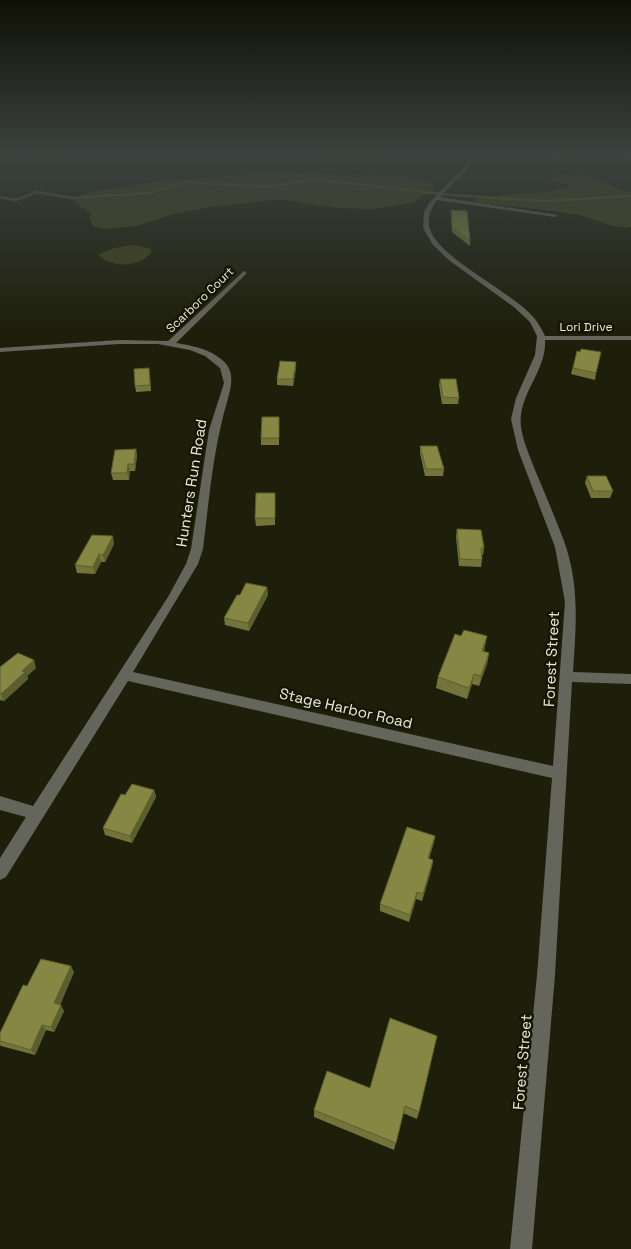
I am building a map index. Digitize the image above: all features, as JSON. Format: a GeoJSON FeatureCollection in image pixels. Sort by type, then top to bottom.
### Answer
{"type":"FeatureCollection","features":[{"type":"Feature","properties":{"kind":"street"},"geometry":{"type":"LineString","coordinates":[[426,214],[426,226],[436,246],[520,309],[538,328],[542,338]]}},
{"type":"Feature","properties":{"kind":"street","name":"Scarboro Court"},"geometry":{"type":"LineString","coordinates":[[171,343],[244,273]]}},
{"type":"Feature","properties":{"kind":"street","name":"Lori Drive"},"geometry":{"type":"LineString","coordinates":[[542,338],[631,338]]}},
{"type":"Feature","properties":{"kind":"street","name":"Forest Street"},"geometry":{"type":"LineString","coordinates":[[521,1249],[546,975],[567,676],[570,602],[567,576],[558,540],[523,452],[516,418],[518,405],[541,350],[542,338]]}},
{"type":"Feature","properties":{"kind":"street","name":"Hunters Run Road"},"geometry":{"type":"LineString","coordinates":[[0,350],[126,342],[171,343],[192,348],[214,358],[226,372],[228,383],[214,430],[200,532],[192,564],[173,598],[0,872]]}},
{"type":"Feature","properties":{"kind":"street","name":"Stage Harbor Road"},"geometry":{"type":"LineString","coordinates":[[125,675],[560,774]]}},
{"type":"Feature","properties":{"kind":"street"},"geometry":{"type":"LineString","coordinates":[[567,676],[631,679]]}},
{"type":"Feature","properties":{"kind":"street"},"geometry":{"type":"LineString","coordinates":[[0,803],[37,814]]}},
{"type":"Feature","properties":{"kind":"shaded area"},"geometry":{"type":"Polygon","coordinates":[[[92,214],[172,214],[137,226],[104,229],[93,226],[89,216],[92,214]]]}},
{"type":"Feature","properties":{"kind":"shaded area"},"geometry":{"type":"Polygon","coordinates":[[[574,214],[631,214],[631,227],[611,226],[574,214]]]}},
{"type":"Feature","properties":{"kind":"shaded area"},"geometry":{"type":"Polygon","coordinates":[[[134,245],[151,249],[151,253],[132,264],[118,264],[98,255],[114,248],[134,245]]]}},
{"type":"Feature","properties":{"kind":"building"},"geometry":{"type":"Polygon","coordinates":[[[451,214],[467,214],[470,241],[452,227],[451,214]]]}},
{"type":"Feature","properties":{"kind":"building"},"geometry":{"type":"Polygon","coordinates":[[[581,349],[601,352],[596,373],[573,368],[577,351],[580,352],[581,349]]]}},
{"type":"Feature","properties":{"kind":"building"},"geometry":{"type":"Polygon","coordinates":[[[280,361],[296,362],[293,379],[277,379],[280,361]]]}},
{"type":"Feature","properties":{"kind":"building"},"geometry":{"type":"Polygon","coordinates":[[[149,368],[150,385],[135,386],[134,369],[149,368]]]}},
{"type":"Feature","properties":{"kind":"building"},"geometry":{"type":"Polygon","coordinates":[[[440,379],[456,379],[459,398],[443,397],[440,379]]]}},
{"type":"Feature","properties":{"kind":"building"},"geometry":{"type":"Polygon","coordinates":[[[262,417],[279,417],[279,438],[261,438],[262,417]]]}},
{"type":"Feature","properties":{"kind":"building"},"geometry":{"type":"Polygon","coordinates":[[[420,446],[437,446],[444,469],[426,469],[420,446]]]}},
{"type":"Feature","properties":{"kind":"building"},"geometry":{"type":"Polygon","coordinates":[[[136,449],[134,464],[128,464],[127,473],[111,473],[115,450],[136,449]]]}},
{"type":"Feature","properties":{"kind":"building"},"geometry":{"type":"Polygon","coordinates":[[[587,476],[606,476],[613,491],[593,491],[587,476]]]}},
{"type":"Feature","properties":{"kind":"building"},"geometry":{"type":"Polygon","coordinates":[[[256,493],[275,493],[275,518],[255,518],[256,493]]]}},
{"type":"Feature","properties":{"kind":"building"},"geometry":{"type":"Polygon","coordinates":[[[457,529],[481,530],[484,548],[481,548],[482,560],[460,559],[457,529]]]}},
{"type":"Feature","properties":{"kind":"building"},"geometry":{"type":"Polygon","coordinates":[[[92,535],[113,536],[103,555],[99,554],[93,567],[75,565],[92,535]]]}},
{"type":"Feature","properties":{"kind":"building"},"geometry":{"type":"Polygon","coordinates":[[[246,583],[267,587],[248,623],[224,618],[237,595],[240,595],[246,583]]]}},
{"type":"Feature","properties":{"kind":"building"},"geometry":{"type":"Polygon","coordinates":[[[464,630],[487,636],[482,651],[489,653],[481,676],[474,674],[469,688],[438,677],[455,634],[461,636],[464,630]]]}},
{"type":"Feature","properties":{"kind":"building"},"geometry":{"type":"Polygon","coordinates":[[[18,653],[34,660],[22,671],[25,672],[0,694],[0,667],[18,653]]]}},
{"type":"Feature","properties":{"kind":"building"},"geometry":{"type":"Polygon","coordinates":[[[132,784],[154,790],[130,836],[103,828],[121,794],[125,795],[132,784]]]}},
{"type":"Feature","properties":{"kind":"building"},"geometry":{"type":"Polygon","coordinates":[[[407,827],[435,836],[428,858],[433,860],[423,894],[417,892],[410,915],[380,904],[407,827]]]}},
{"type":"Feature","properties":{"kind":"building"},"geometry":{"type":"Polygon","coordinates":[[[41,959],[71,966],[54,1003],[61,1005],[51,1027],[42,1025],[31,1050],[0,1041],[0,1033],[23,985],[27,986],[41,959]]]}},
{"type":"Feature","properties":{"kind":"building"},"geometry":{"type":"Polygon","coordinates":[[[390,1018],[437,1036],[419,1112],[405,1106],[396,1143],[314,1110],[327,1071],[370,1088],[390,1018]]]}}]}
